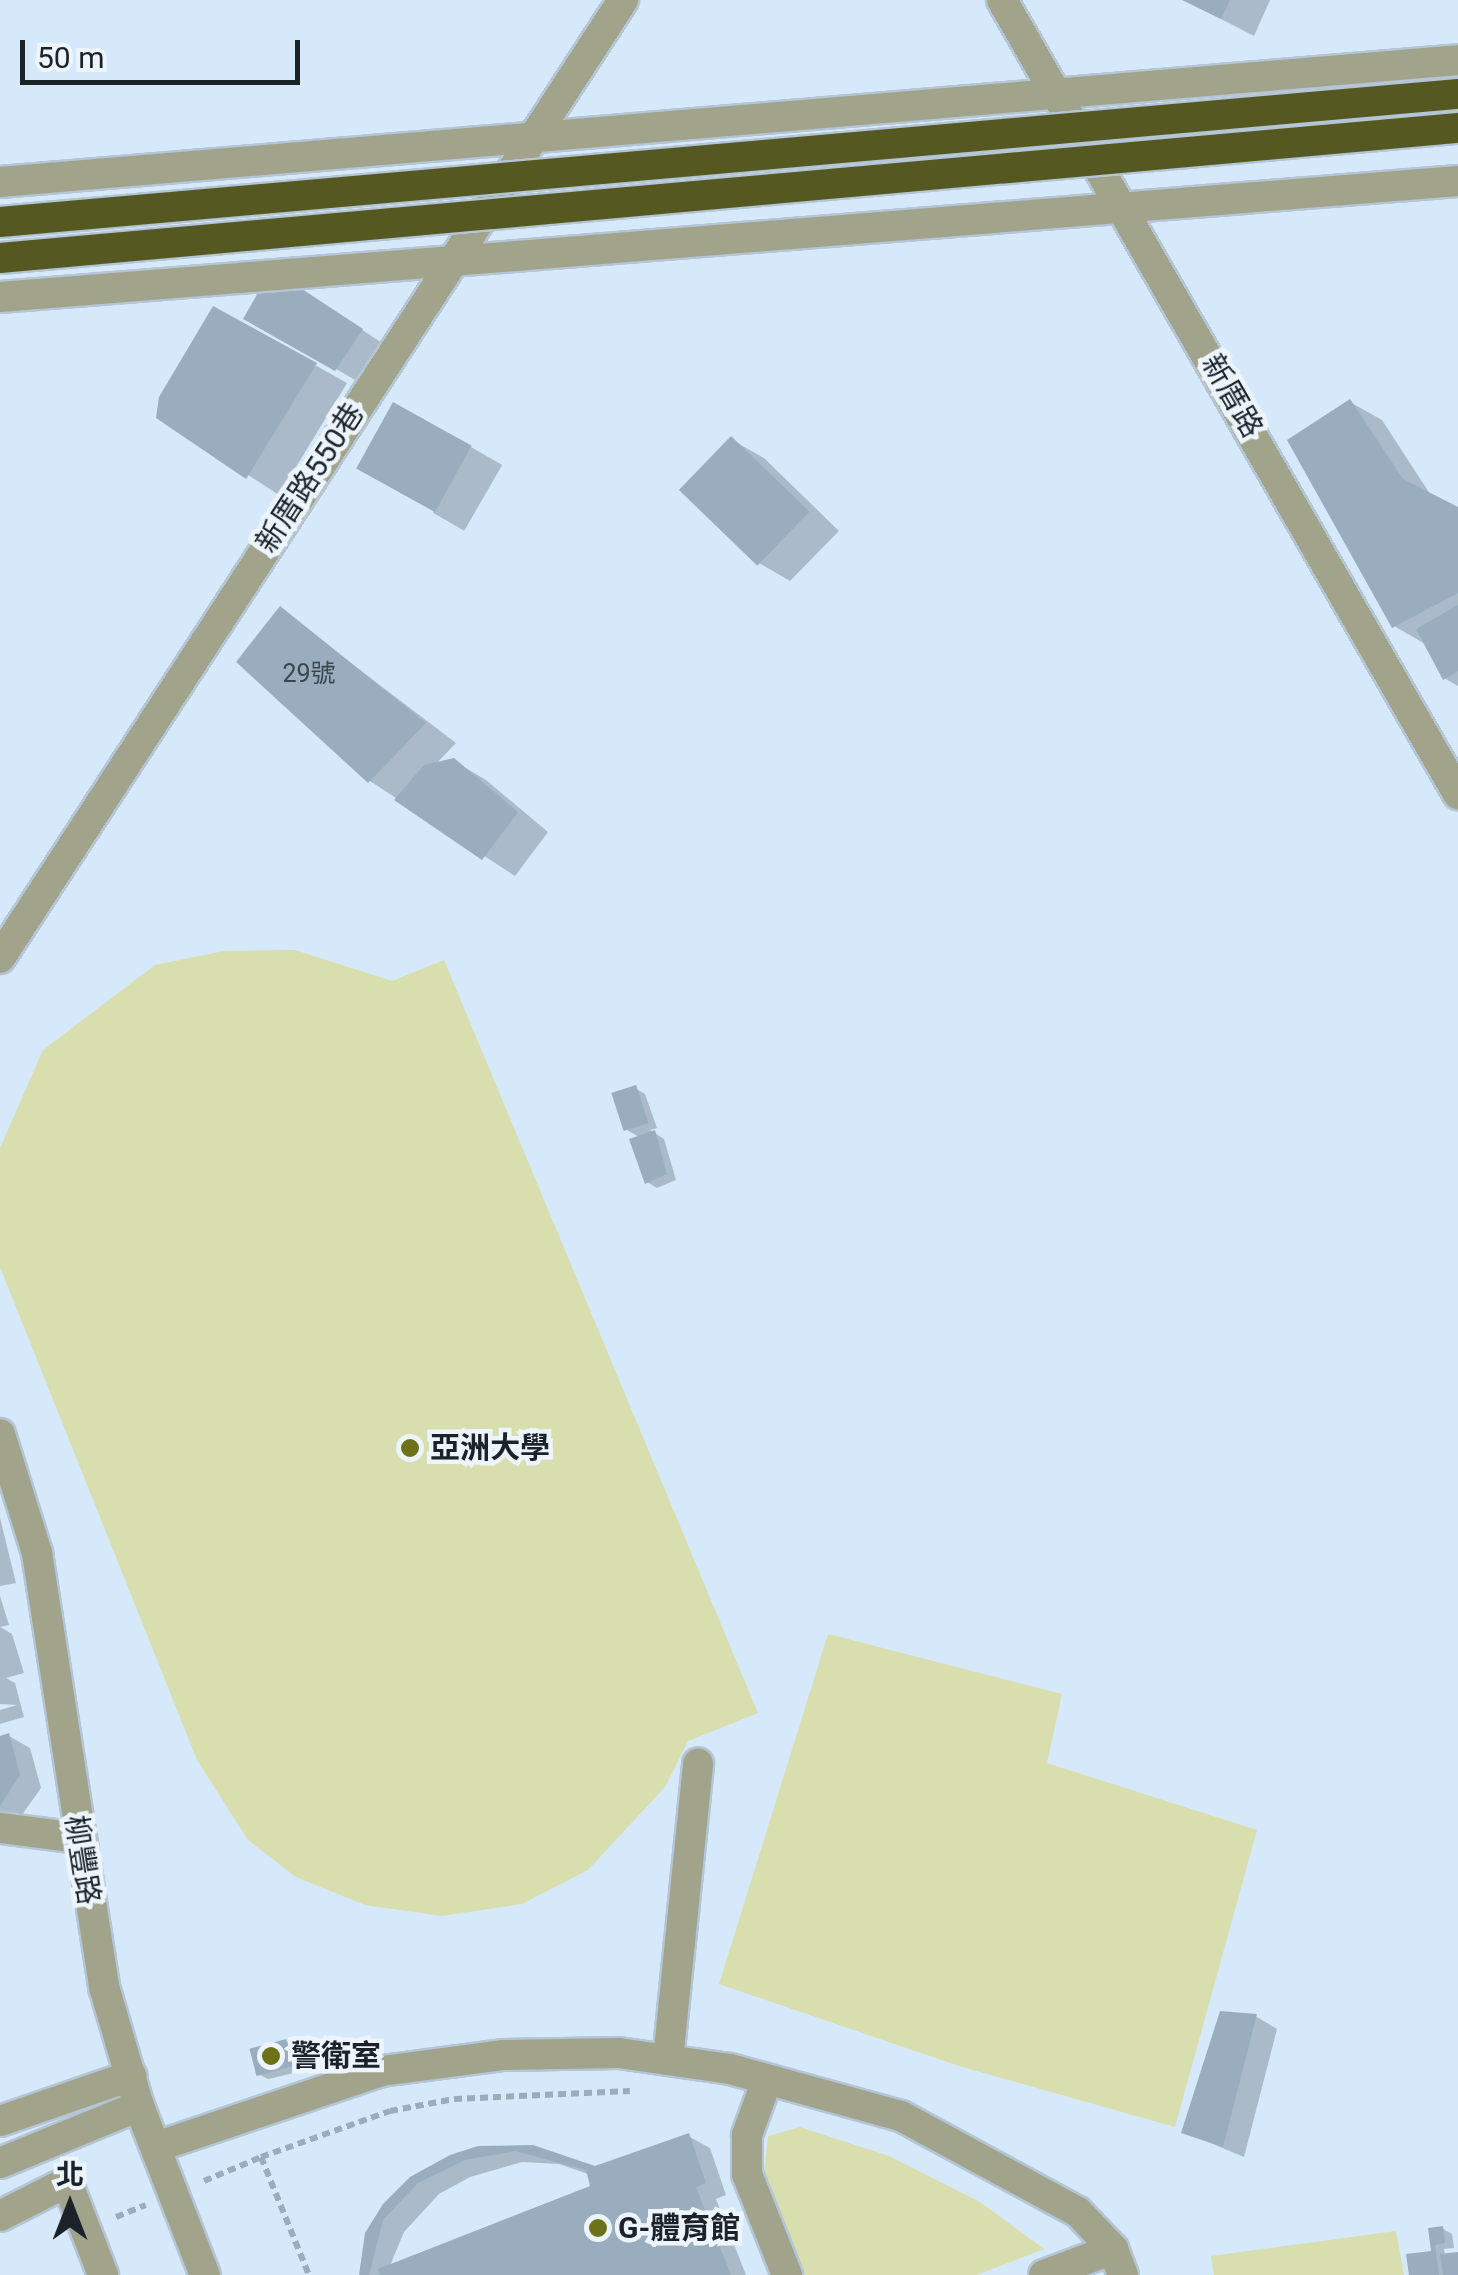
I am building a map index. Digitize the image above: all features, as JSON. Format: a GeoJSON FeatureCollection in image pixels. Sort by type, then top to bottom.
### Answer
{"type":"FeatureCollection","features":[{"type":"Feature","properties":{"kind":"highway"},"geometry":{"type":"LineString","coordinates":[[0,222],[1458,94]]}},
{"type":"Feature","properties":{"kind":"highway"},"geometry":{"type":"LineString","coordinates":[[0,258],[1458,128]]}},
{"type":"Feature","properties":{"kind":"street","name":"新厝路550巷"},"geometry":{"type":"LineString","coordinates":[[0,958],[532,134],[623,0]]}},
{"type":"Feature","properties":{"kind":"street","name":"新厝路"},"geometry":{"type":"LineString","coordinates":[[1002,0],[1126,209],[1458,794]]}},
{"type":"Feature","properties":{"kind":"street"},"geometry":{"type":"LineString","coordinates":[[0,182],[532,134],[1059,96],[1458,60]]}},
{"type":"Feature","properties":{"kind":"street"},"geometry":{"type":"LineString","coordinates":[[0,297],[452,258],[1458,181]]}},
{"type":"Feature","properties":{"kind":"street","name":"柳豐路"},"geometry":{"type":"LineString","coordinates":[[0,1434],[38,1553],[78,1838],[105,1990],[135,2091],[204,2275]]}},
{"type":"Feature","properties":{"kind":"street"},"geometry":{"type":"LineString","coordinates":[[668,2060],[698,1764]]}},
{"type":"Feature","properties":{"kind":"street"},"geometry":{"type":"LineString","coordinates":[[0,1828],[78,1838]]}},
{"type":"Feature","properties":{"kind":"street"},"geometry":{"type":"LineString","coordinates":[[156,2147],[300,2094],[382,2072],[504,2055],[619,2054],[668,2060],[767,2080],[901,2116],[1078,2212],[1118,2262],[1044,2275]]}},
{"type":"Feature","properties":{"kind":"street"},"geometry":{"type":"LineString","coordinates":[[767,2080],[747,2135],[747,2174],[787,2275]]}},
{"type":"Feature","properties":{"kind":"street"},"geometry":{"type":"LineString","coordinates":[[0,2121],[135,2091]]}},
{"type":"Feature","properties":{"kind":"street"},"geometry":{"type":"LineString","coordinates":[[0,2163],[135,2091]]}},
{"type":"Feature","properties":{"kind":"street"},"geometry":{"type":"LineString","coordinates":[[0,2216],[67,2182],[102,2275]]}},
{"type":"Feature","properties":{"kind":"path"},"geometry":{"type":"LineString","coordinates":[[261,2157],[390,2110],[454,2099],[646,2092]]}},
{"type":"Feature","properties":{"kind":"green space"},"geometry":{"type":"Polygon","coordinates":[[[295,950],[392,981],[444,960],[758,1713],[688,1741],[665,1787],[588,1870],[522,1904],[442,1916],[365,1905],[296,1877],[248,1840],[197,1760],[0,1267],[0,1148],[43,1050],[155,965],[224,951],[295,950]]]}},
{"type":"Feature","properties":{"kind":"green space"},"geometry":{"type":"Polygon","coordinates":[[[828,1634],[1062,1694],[1047,1763],[1257,1830],[1175,2127],[959,2066],[719,1984],[828,1634]]]}},
{"type":"Feature","properties":{"kind":"green space"},"geometry":{"type":"Polygon","coordinates":[[[800,2127],[889,2156],[980,2202],[1044,2249],[977,2275],[804,2275],[764,2173],[768,2136],[800,2127]]]}},
{"type":"Feature","properties":{"kind":"green space"},"geometry":{"type":"Polygon","coordinates":[[[1396,2231],[1404,2275],[1214,2275],[1211,2256],[1396,2231]]]}},
{"type":"Feature","properties":{"kind":"building"},"geometry":{"type":"Polygon","coordinates":[[[1182,0],[1230,0],[1221,19],[1182,0]]]}},
{"type":"Feature","properties":{"kind":"building"},"geometry":{"type":"Polygon","coordinates":[[[302,289],[363,329],[335,371],[243,319],[259,291],[302,289]]]}},
{"type":"Feature","properties":{"kind":"building"},"geometry":{"type":"Polygon","coordinates":[[[213,306],[317,363],[246,479],[156,418],[159,397],[213,306]]]}},
{"type":"Feature","properties":{"kind":"building"},"geometry":{"type":"Polygon","coordinates":[[[1350,399],[1403,479],[1458,507],[1458,593],[1392,628],[1287,440],[1350,399]]]}},
{"type":"Feature","properties":{"kind":"building"},"geometry":{"type":"Polygon","coordinates":[[[393,402],[472,446],[435,512],[356,468],[393,402]]]}},
{"type":"Feature","properties":{"kind":"building"},"geometry":{"type":"Polygon","coordinates":[[[731,436],[809,512],[757,566],[679,490],[731,436]]]}},
{"type":"Feature","properties":{"kind":"building"},"geometry":{"type":"Polygon","coordinates":[[[1458,605],[1458,671],[1443,680],[1416,629],[1458,605]]]}},
{"type":"Feature","properties":{"kind":"building"},"geometry":{"type":"Polygon","coordinates":[[[280,606],[426,723],[368,783],[236,662],[280,606]]]}},
{"type":"Feature","properties":{"kind":"building"},"geometry":{"type":"Polygon","coordinates":[[[454,758],[518,812],[482,860],[394,800],[424,765],[454,758]]]}},
{"type":"Feature","properties":{"kind":"building"},"geometry":{"type":"Polygon","coordinates":[[[636,1085],[648,1123],[624,1131],[611,1093],[636,1085]]]}},
{"type":"Feature","properties":{"kind":"building"},"geometry":{"type":"Polygon","coordinates":[[[655,1130],[667,1174],[645,1184],[629,1139],[655,1130]]]}},
{"type":"Feature","properties":{"kind":"building"},"geometry":{"type":"Polygon","coordinates":[[[9,1733],[20,1775],[0,1806],[0,1736],[9,1733]]]}},
{"type":"Feature","properties":{"kind":"building"},"geometry":{"type":"Polygon","coordinates":[[[1220,2011],[1257,2014],[1223,2147],[1181,2133],[1220,2011]]]}},
{"type":"Feature","properties":{"kind":"building","name":"警衛室"},"geometry":{"type":"Polygon","coordinates":[[[286,2039],[293,2066],[257,2076],[249,2049],[286,2039]]]}},
{"type":"Feature","properties":{"kind":"building","name":"G-體育館"},"geometry":{"type":"Polygon","coordinates":[[[689,2133],[706,2183],[696,2187],[731,2275],[380,2275],[378,2269],[590,2186],[586,2170],[515,2151],[465,2160],[418,2183],[383,2220],[369,2275],[359,2275],[365,2233],[383,2204],[410,2177],[450,2155],[478,2146],[533,2145],[595,2166],[689,2133]]]}},
{"type":"Feature","properties":{"kind":"building"},"geometry":{"type":"Polygon","coordinates":[[[1443,2226],[1445,2243],[1435,2245],[1439,2275],[1409,2275],[1406,2254],[1431,2251],[1428,2228],[1443,2226]]]}},
{"type":"Feature","properties":{"kind":"building"},"geometry":{"type":"Polygon","coordinates":[[[1458,2252],[1458,2275],[1443,2275],[1440,2254],[1458,2252]]]}},
{"type":"Feature","properties":{"kind":"place","name":"亞洲大學"},"geometry":{"type":"Point","coordinates":[410,1448]}},
{"type":"Feature","properties":{"kind":"place","name":"警衛室"},"geometry":{"type":"Point","coordinates":[271,2056]}},
{"type":"Feature","properties":{"kind":"place","name":"G-體育館"},"geometry":{"type":"Point","coordinates":[598,2228]}}]}
